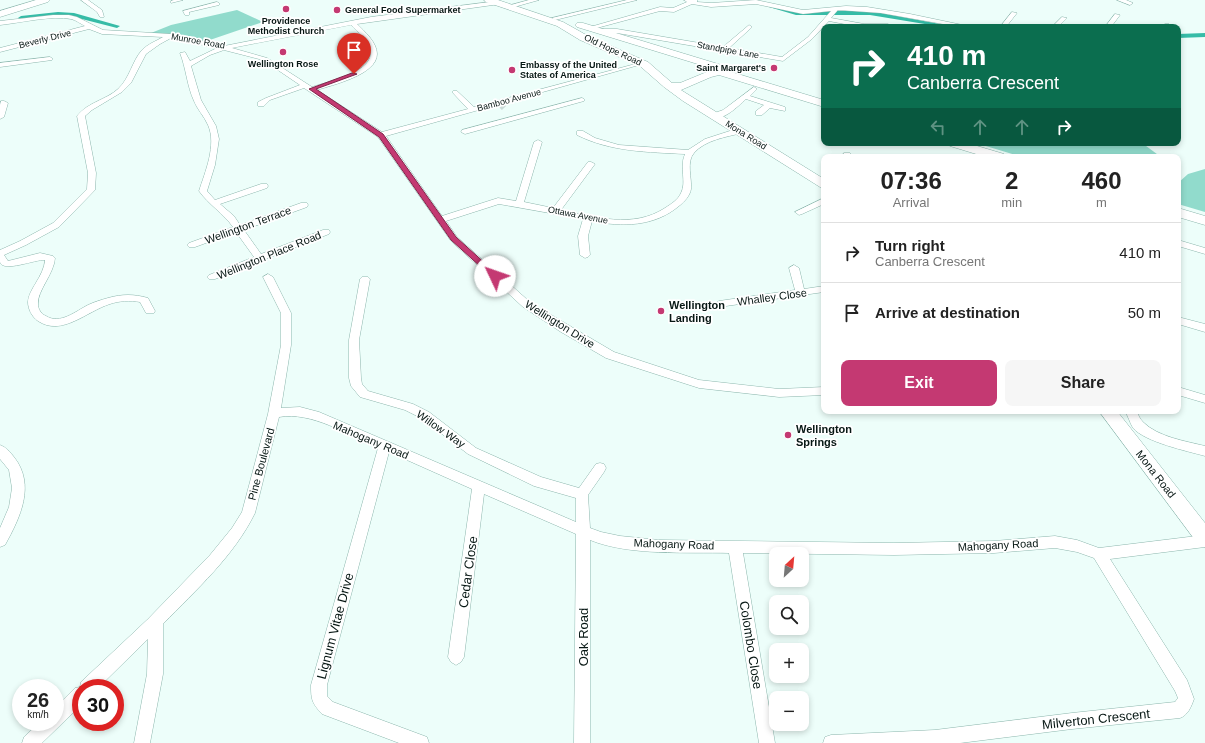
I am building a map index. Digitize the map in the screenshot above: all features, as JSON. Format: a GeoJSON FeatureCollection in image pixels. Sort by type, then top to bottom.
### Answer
{"type":"FeatureCollection","features":[{"type":"Feature","properties":{"kind":"main road"},"geometry":{"type":"LineString","coordinates":[[0,14],[45,0]]}},
{"type":"Feature","properties":{"kind":"main road","name":"Old Hope Road"},"geometry":{"type":"LineString","coordinates":[[496,1],[514,5],[821,99]]}},
{"type":"Feature","properties":{"kind":"main road","name":"Old Hope Road"},"geometry":{"type":"LineString","coordinates":[[496,1],[560,24],[580,35],[644,64],[668,84]]}},
{"type":"Feature","properties":{"kind":"main road"},"geometry":{"type":"LineString","coordinates":[[580,35],[583,30],[590,28]]}},
{"type":"Feature","properties":{"kind":"main road"},"geometry":{"type":"LineString","coordinates":[[695,61],[705,65],[708,69],[706,74]]}},
{"type":"Feature","properties":{"kind":"main road"},"geometry":{"type":"LineString","coordinates":[[668,84],[675,86],[688,84],[706,74],[720,72],[821,103]]}},
{"type":"Feature","properties":{"kind":"main road"},"geometry":{"type":"LineString","coordinates":[[964,146],[989,154]]}},
{"type":"Feature","properties":{"kind":"main road"},"geometry":{"type":"LineString","coordinates":[[977,146],[1002,154]]}},
{"type":"Feature","properties":{"kind":"main road"},"geometry":{"type":"LineString","coordinates":[[1181,209],[1205,216]]}},
{"type":"Feature","properties":{"kind":"main road"},"geometry":{"type":"LineString","coordinates":[[1181,213],[1205,221]]}},
{"type":"Feature","properties":{"kind":"street"},"geometry":{"type":"LineString","coordinates":[[84,0],[100,11],[102,16]]}},
{"type":"Feature","properties":{"kind":"street"},"geometry":{"type":"LineString","coordinates":[[187,14],[186,11],[219,5],[210,0]]}},
{"type":"Feature","properties":{"kind":"street"},"geometry":{"type":"LineString","coordinates":[[514,5],[536,0]]}},
{"type":"Feature","properties":{"kind":"street"},"geometry":{"type":"LineString","coordinates":[[555,18],[634,0]]}},
{"type":"Feature","properties":{"kind":"street"},"geometry":{"type":"LineString","coordinates":[[676,0],[706,4],[747,1],[759,2],[804,12],[834,11],[843,8],[865,6],[954,24]]}},
{"type":"Feature","properties":{"kind":"street"},"geometry":{"type":"LineString","coordinates":[[1120,0],[1130,3]]}},
{"type":"Feature","properties":{"kind":"street","name":"Munroe Road"},"geometry":{"type":"LineString","coordinates":[[0,24],[69,17],[75,18],[90,28],[102,32],[171,36],[224,48],[353,23],[496,1]]}},
{"type":"Feature","properties":{"kind":"street"},"geometry":{"type":"LineString","coordinates":[[590,28],[660,9],[674,10],[690,3]]}},
{"type":"Feature","properties":{"kind":"street","name":"Standpipe Lane"},"geometry":{"type":"LineString","coordinates":[[823,24],[834,11]]}},
{"type":"Feature","properties":{"kind":"street"},"geometry":{"type":"LineString","coordinates":[[1005,24],[1014,13]]}},
{"type":"Feature","properties":{"kind":"street"},"geometry":{"type":"LineString","coordinates":[[1110,24],[1117,15]]}},
{"type":"Feature","properties":{"kind":"street"},"geometry":{"type":"LineString","coordinates":[[1058,24],[1064,18]]}},
{"type":"Feature","properties":{"kind":"street"},"geometry":{"type":"LineString","coordinates":[[828,19],[854,24]]}},
{"type":"Feature","properties":{"kind":"street"},"geometry":{"type":"LineString","coordinates":[[261,104],[268,99],[354,74],[369,66],[374,60],[374,53],[369,42],[353,23]]}},
{"type":"Feature","properties":{"kind":"street","name":"Standpipe Lane"},"geometry":{"type":"LineString","coordinates":[[600,31],[617,31],[783,58],[810,38],[821,26]]}},
{"type":"Feature","properties":{"kind":"street"},"geometry":{"type":"LineString","coordinates":[[724,49],[748,27]]}},
{"type":"Feature","properties":{"kind":"street","name":"Beverly Drive"},"geometry":{"type":"LineString","coordinates":[[0,50],[90,28]]}},
{"type":"Feature","properties":{"kind":"street"},"geometry":{"type":"LineString","coordinates":[[0,252],[23,243],[56,225],[91,190],[92,173],[81,116],[94,105],[119,91],[134,73],[141,56],[145,51],[155,43],[171,36]]}},
{"type":"Feature","properties":{"kind":"street"},"geometry":{"type":"LineString","coordinates":[[188,65],[208,54],[224,48]]}},
{"type":"Feature","properties":{"kind":"street","name":"Wellington Drive"},"geometry":{"type":"LineString","coordinates":[[224,48],[265,59],[381,135],[454,239],[527,305],[610,355],[699,384],[779,392],[821,391]]}},
{"type":"Feature","properties":{"kind":"street"},"geometry":{"type":"LineString","coordinates":[[183,53],[188,65],[197,100],[212,126],[215,139],[211,165],[202,191],[231,218],[260,258]]}},
{"type":"Feature","properties":{"kind":"street"},"geometry":{"type":"LineString","coordinates":[[0,65],[50,59]]}},
{"type":"Feature","properties":{"kind":"street","name":"Bamboo Avenue"},"geometry":{"type":"LineString","coordinates":[[381,135],[500,104],[637,64]]}},
{"type":"Feature","properties":{"kind":"street","name":"Mona Road"},"geometry":{"type":"LineString","coordinates":[[668,84],[688,99],[821,182]]}},
{"type":"Feature","properties":{"kind":"street"},"geometry":{"type":"LineString","coordinates":[[688,84],[684,89],[684,93],[688,99]]}},
{"type":"Feature","properties":{"kind":"street"},"geometry":{"type":"LineString","coordinates":[[715,116],[726,112],[754,89]]}},
{"type":"Feature","properties":{"kind":"street"},"geometry":{"type":"LineString","coordinates":[[455,92],[473,110]]}},
{"type":"Feature","properties":{"kind":"street"},"geometry":{"type":"LineString","coordinates":[[745,97],[782,109]]}},
{"type":"Feature","properties":{"kind":"street"},"geometry":{"type":"LineString","coordinates":[[465,132],[512,116],[582,100]]}},
{"type":"Feature","properties":{"kind":"street"},"geometry":{"type":"LineString","coordinates":[[0,117],[4,103]]}},
{"type":"Feature","properties":{"kind":"street"},"geometry":{"type":"LineString","coordinates":[[760,113],[769,105]]}},
{"type":"Feature","properties":{"kind":"street"},"geometry":{"type":"LineString","coordinates":[[580,133],[592,141],[609,146],[690,152],[708,141],[739,130]]}},
{"type":"Feature","properties":{"kind":"street"},"geometry":{"type":"LineString","coordinates":[[520,204],[538,142]]}},
{"type":"Feature","properties":{"kind":"street","name":"Ottawa Avenue"},"geometry":{"type":"LineString","coordinates":[[440,220],[498,201],[504,201],[604,221],[635,222],[647,220],[665,212],[678,203],[687,191],[686,161],[690,152]]}},
{"type":"Feature","properties":{"kind":"street"},"geometry":{"type":"LineString","coordinates":[[555,211],[591,164]]}},
{"type":"Feature","properties":{"kind":"street"},"geometry":{"type":"LineString","coordinates":[[214,203],[264,186]]}},
{"type":"Feature","properties":{"kind":"street"},"geometry":{"type":"LineString","coordinates":[[799,212],[821,203]]}},
{"type":"Feature","properties":{"kind":"street","name":"Wellington Terrace"},"geometry":{"type":"LineString","coordinates":[[192,245],[304,205]]}},
{"type":"Feature","properties":{"kind":"street"},"geometry":{"type":"LineString","coordinates":[[585,255],[583,236],[588,218]]}},
{"type":"Feature","properties":{"kind":"street","name":"Wellington Place Road"},"geometry":{"type":"LineString","coordinates":[[212,277],[326,232]]}},
{"type":"Feature","properties":{"kind":"street"},"geometry":{"type":"LineString","coordinates":[[1181,244],[1205,251]]}},
{"type":"Feature","properties":{"kind":"street"},"geometry":{"type":"LineString","coordinates":[[0,256],[5,263],[8,264],[38,257],[46,256],[50,258],[48,273],[33,300],[37,316],[50,322],[60,323],[71,319],[96,305],[119,299],[140,298],[148,303],[147,307],[150,311]]}},
{"type":"Feature","properties":{"kind":"street"},"geometry":{"type":"LineString","coordinates":[[794,268],[800,292]]}},
{"type":"Feature","properties":{"kind":"street","name":"Pine Boulevard"},"geometry":{"type":"LineString","coordinates":[[97,679],[156,623],[203,572],[242,526],[248,513],[274,414],[286,345],[286,313],[268,277]]}},
{"type":"Feature","properties":{"kind":"street","name":"Willow Way"},"geometry":{"type":"LineString","coordinates":[[365,280],[354,340],[356,382],[357,386],[364,394],[409,407],[425,415],[472,451],[538,482],[582,494]]}},
{"type":"Feature","properties":{"kind":"street","name":"Whalley Close"},"geometry":{"type":"LineString","coordinates":[[719,304],[821,289]]}},
{"type":"Feature","properties":{"kind":"street"},"geometry":{"type":"LineString","coordinates":[[1181,321],[1205,328]]}},
{"type":"Feature","properties":{"kind":"street"},"geometry":{"type":"LineString","coordinates":[[1181,392],[1205,399]]}},
{"type":"Feature","properties":{"kind":"street","name":"Mahogany Road"},"geometry":{"type":"LineString","coordinates":[[274,414],[288,410],[301,411],[385,445],[583,532],[600,538],[620,542],[659,546],[894,549],[994,546],[1055,542],[1077,546],[1099,554]]}},
{"type":"Feature","properties":{"kind":"street","name":"Mona Road"},"geometry":{"type":"LineString","coordinates":[[1109,414],[1205,538]]}},
{"type":"Feature","properties":{"kind":"street"},"geometry":{"type":"LineString","coordinates":[[1132,414],[1137,423],[1145,429],[1183,445],[1205,451]]}},
{"type":"Feature","properties":{"kind":"street","name":"Lignum Vitae Drive"},"geometry":{"type":"LineString","coordinates":[[385,445],[319,685],[319,699],[328,708],[421,743]]}},
{"type":"Feature","properties":{"kind":"street"},"geometry":{"type":"LineString","coordinates":[[0,450],[15,470],[19,485],[17,503],[8,527],[0,541]]}},
{"type":"Feature","properties":{"kind":"street"},"geometry":{"type":"LineString","coordinates":[[583,532],[582,494],[600,468]]}},
{"type":"Feature","properties":{"kind":"street","name":"Cedar Close"},"geometry":{"type":"LineString","coordinates":[[456,657],[479,487]]}},
{"type":"Feature","properties":{"kind":"street","name":"Oak Road"},"geometry":{"type":"LineString","coordinates":[[582,743],[583,532]]}},
{"type":"Feature","properties":{"kind":"street"},"geometry":{"type":"LineString","coordinates":[[1099,554],[1205,541]]}},
{"type":"Feature","properties":{"kind":"street","name":"Colombo Close"},"geometry":{"type":"LineString","coordinates":[[735,546],[767,743]]}},
{"type":"Feature","properties":{"kind":"street","name":"Milverton Crescent"},"geometry":{"type":"LineString","coordinates":[[831,743],[935,738],[1072,721],[1180,710],[1186,700],[1181,686],[1099,554]]}},
{"type":"Feature","properties":{"kind":"street"},"geometry":{"type":"LineString","coordinates":[[142,743],[155,674],[156,623]]}},
{"type":"Feature","properties":{"kind":"street"},"geometry":{"type":"LineString","coordinates":[[64,710],[72,703]]}},
{"type":"Feature","properties":{"kind":"street"},"geometry":{"type":"LineString","coordinates":[[30,743],[43,731]]}},
{"type":"Feature","properties":{"kind":"green space"},"geometry":{"type":"Polygon","coordinates":[[[237,10],[263,22],[204,42],[151,33],[171,25],[237,10]]]}},
{"type":"Feature","properties":{"kind":"green space"},"geometry":{"type":"Polygon","coordinates":[[[986,146],[1146,146],[1157,154],[1012,154],[986,146]]]}},
{"type":"Feature","properties":{"kind":"green space"},"geometry":{"type":"Polygon","coordinates":[[[1205,169],[1205,212],[1181,205],[1181,180],[1188,174],[1205,169]]]}},
{"type":"Feature","properties":{"kind":"waterway"},"geometry":{"type":"LineString","coordinates":[[771,6],[796,13],[870,13],[935,24]]}},
{"type":"Feature","properties":{"kind":"waterway"},"geometry":{"type":"LineString","coordinates":[[21,18],[58,14],[74,15],[117,26]]}},
{"type":"Feature","properties":{"kind":"waterway"},"geometry":{"type":"LineString","coordinates":[[1181,36],[1205,35]]}},
{"type":"Feature","properties":{"kind":"tunnel"},"geometry":{"type":"LineString","coordinates":[[501,105],[504,108]]}},
{"type":"Feature","properties":{"kind":"place","name":"Providence Methodist Church"},"geometry":{"type":"Point","coordinates":[286,9]}},
{"type":"Feature","properties":{"kind":"place","name":"General Food Supermarket"},"geometry":{"type":"Point","coordinates":[337,10]}},
{"type":"Feature","properties":{"kind":"place","name":"Wellington Rose"},"geometry":{"type":"Point","coordinates":[283,52]}},
{"type":"Feature","properties":{"kind":"place","name":"Saint Margaret's"},"geometry":{"type":"Point","coordinates":[774,68]}},
{"type":"Feature","properties":{"kind":"place","name":"Embassy of the United States of America"},"geometry":{"type":"Point","coordinates":[512,70]}},
{"type":"Feature","properties":{"kind":"place","name":"Wellington Landing"},"geometry":{"type":"Point","coordinates":[661,311]}},
{"type":"Feature","properties":{"kind":"place","name":"Wellington Springs"},"geometry":{"type":"Point","coordinates":[788,435]}},
{"type":"Feature","properties":{"kind":"route"},"geometry":{"type":"LineString","coordinates":[[354,74],[344,79],[312,89],[381,135],[454,239],[495,276]]}}]}
